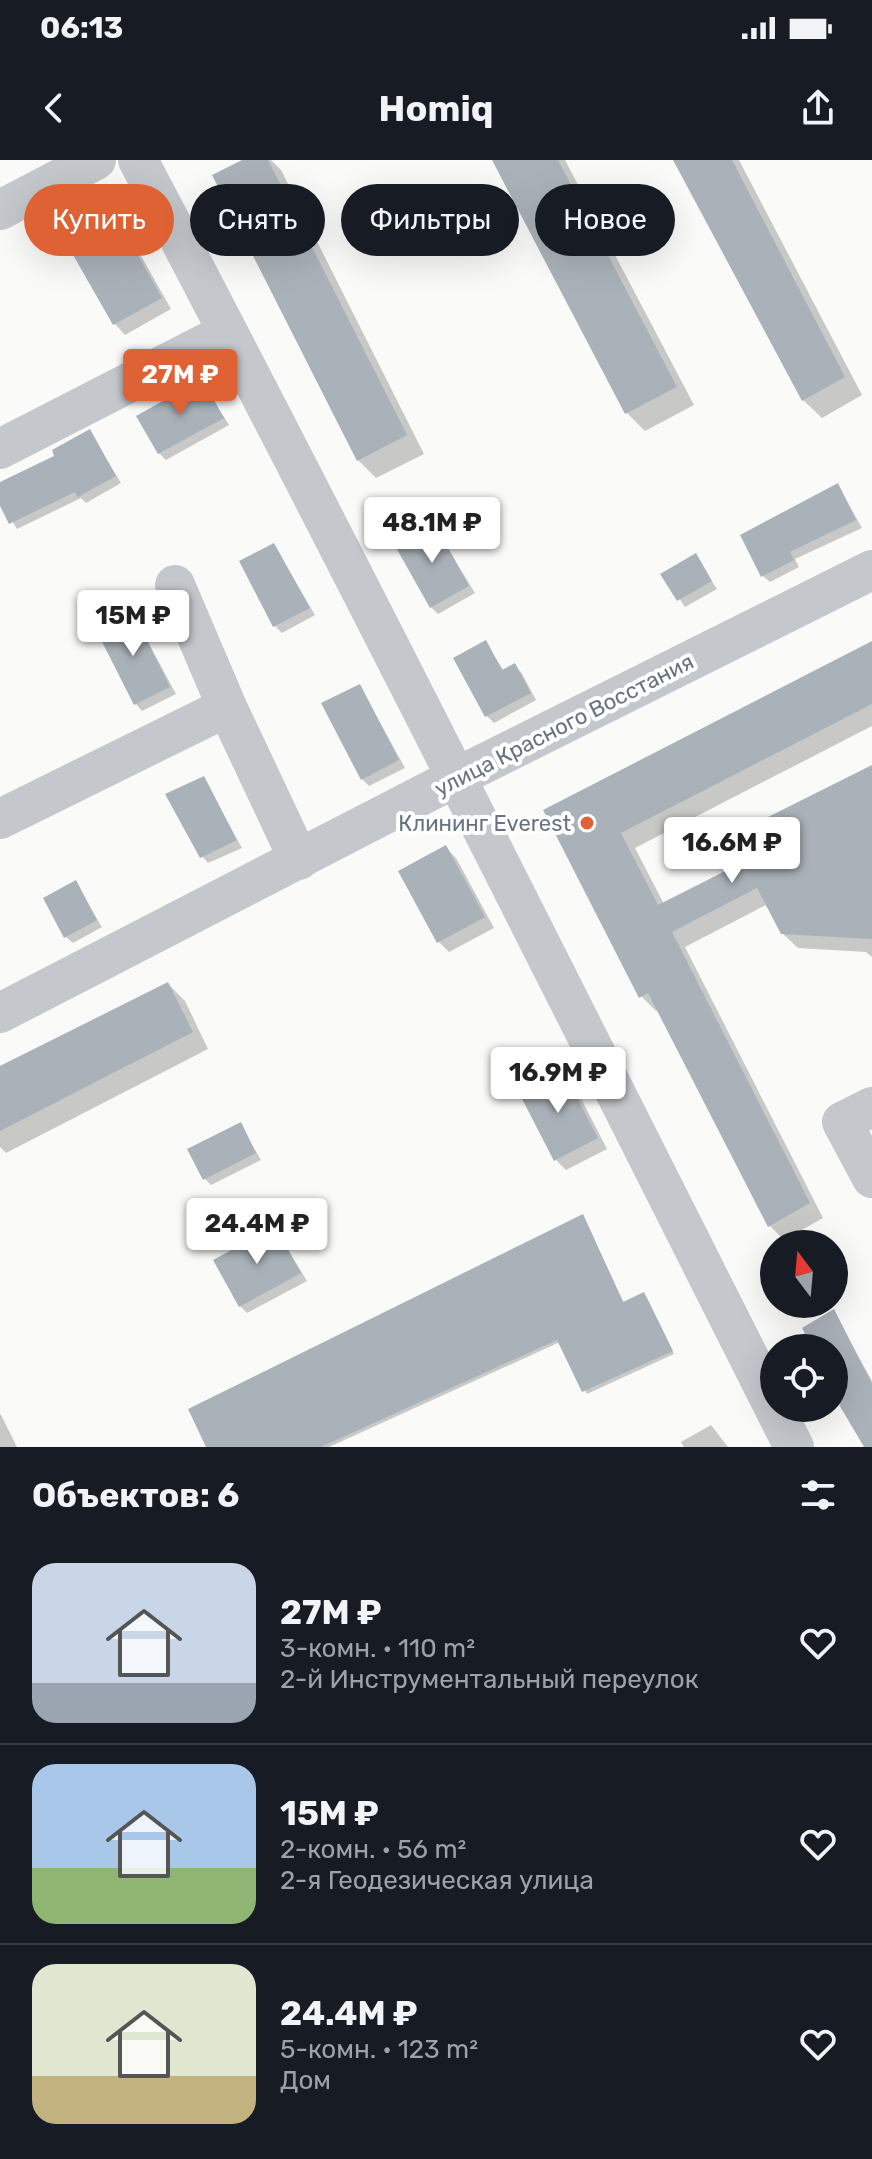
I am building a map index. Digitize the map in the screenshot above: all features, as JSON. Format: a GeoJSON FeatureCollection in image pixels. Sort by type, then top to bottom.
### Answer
{"type":"FeatureCollection","features":[{"type":"Feature","properties":{"kind":"street"},"geometry":{"type":"LineString","coordinates":[[0,210],[96,160]]}},
{"type":"Feature","properties":{"kind":"street"},"geometry":{"type":"LineString","coordinates":[[138,160],[226,333],[321,509],[794,1447]]}},
{"type":"Feature","properties":{"kind":"street"},"geometry":{"type":"LineString","coordinates":[[0,449],[226,333]]}},
{"type":"Feature","properties":{"kind":"street","name":"улица Красного Восстания"},"geometry":{"type":"LineString","coordinates":[[0,1013],[457,777],[872,570]]}},
{"type":"Feature","properties":{"kind":"street"},"geometry":{"type":"LineString","coordinates":[[175,585],[227,707],[299,860]]}},
{"type":"Feature","properties":{"kind":"street"},"geometry":{"type":"LineString","coordinates":[[0,819],[227,707]]}},
{"type":"Feature","properties":{"kind":"street"},"geometry":{"type":"LineString","coordinates":[[872,1107],[842,1122],[872,1178]]}},
{"type":"Feature","properties":{"kind":"building"},"geometry":{"type":"Polygon","coordinates":[[[242,160],[268,160],[280,184],[217,184],[212,175],[242,160]]]}},
{"type":"Feature","properties":{"kind":"building"},"geometry":{"type":"Polygon","coordinates":[[[492,160],[558,160],[571,184],[535,184],[535,242],[519,212],[519,184],[505,184],[492,160]]]}},
{"type":"Feature","properties":{"kind":"building"},"geometry":{"type":"Polygon","coordinates":[[[673,160],[732,160],[845,377],[802,401],[673,160]]]}},
{"type":"Feature","properties":{"kind":"building"},"geometry":{"type":"Polygon","coordinates":[[[74,256],[138,256],[162,298],[113,325],[74,256]]]}},
{"type":"Feature","properties":{"kind":"building"},"geometry":{"type":"Polygon","coordinates":[[[253,256],[317,256],[407,435],[357,461],[253,256]]]}},
{"type":"Feature","properties":{"kind":"building"},"geometry":{"type":"Polygon","coordinates":[[[542,256],[608,256],[677,387],[625,414],[542,256]]]}},
{"type":"Feature","properties":{"kind":"building"},"geometry":{"type":"Polygon","coordinates":[[[202,379],[224,418],[158,454],[136,416],[202,379]]]}},
{"type":"Feature","properties":{"kind":"building"},"geometry":{"type":"Polygon","coordinates":[[[90,429],[116,476],[78,497],[75,492],[9,524],[0,506],[0,482],[54,456],[52,450],[90,429]]]}},
{"type":"Feature","properties":{"kind":"building"},"geometry":{"type":"Polygon","coordinates":[[[838,483],[856,520],[790,552],[794,560],[761,577],[740,535],[838,483]]]}},
{"type":"Feature","properties":{"kind":"building"},"geometry":{"type":"Polygon","coordinates":[[[434,522],[469,586],[430,608],[394,544],[434,522]]]}},
{"type":"Feature","properties":{"kind":"building"},"geometry":{"type":"Polygon","coordinates":[[[274,543],[310,608],[273,627],[239,561],[274,543]]]}},
{"type":"Feature","properties":{"kind":"building"},"geometry":{"type":"Polygon","coordinates":[[[696,553],[712,581],[677,601],[660,574],[696,553]]]}},
{"type":"Feature","properties":{"kind":"building"},"geometry":{"type":"Polygon","coordinates":[[[133,612],[170,687],[134,705],[96,630],[133,612]]]}},
{"type":"Feature","properties":{"kind":"building"},"geometry":{"type":"Polygon","coordinates":[[[486,640],[502,670],[515,663],[531,693],[485,717],[453,658],[486,640]]]}},
{"type":"Feature","properties":{"kind":"building"},"geometry":{"type":"Polygon","coordinates":[[[872,641],[872,704],[621,833],[658,905],[743,862],[730,836],[872,765],[872,939],[781,934],[757,888],[672,932],[810,1203],[768,1227],[648,993],[639,998],[543,810],[872,641]]]}},
{"type":"Feature","properties":{"kind":"building"},"geometry":{"type":"Polygon","coordinates":[[[360,684],[399,760],[361,780],[321,703],[360,684]]]}},
{"type":"Feature","properties":{"kind":"building"},"geometry":{"type":"Polygon","coordinates":[[[204,776],[237,840],[200,858],[165,794],[204,776]]]}},
{"type":"Feature","properties":{"kind":"building"},"geometry":{"type":"Polygon","coordinates":[[[446,845],[485,917],[437,943],[398,871],[446,845]]]}},
{"type":"Feature","properties":{"kind":"building"},"geometry":{"type":"Polygon","coordinates":[[[76,880],[97,920],[64,938],[43,898],[76,880]]]}},
{"type":"Feature","properties":{"kind":"building"},"geometry":{"type":"Polygon","coordinates":[[[168,982],[193,1032],[0,1131],[0,1066],[168,982]]]}},
{"type":"Feature","properties":{"kind":"building"},"geometry":{"type":"Polygon","coordinates":[[[562,1069],[598,1138],[554,1161],[518,1091],[562,1069]]]}},
{"type":"Feature","properties":{"kind":"building"},"geometry":{"type":"Polygon","coordinates":[[[241,1122],[256,1153],[203,1180],[187,1149],[241,1122]]]}},
{"type":"Feature","properties":{"kind":"building"},"geometry":{"type":"Polygon","coordinates":[[[583,1214],[623,1302],[644,1292],[673,1351],[582,1392],[557,1340],[321,1447],[206,1447],[188,1409],[583,1214]]]}},
{"type":"Feature","properties":{"kind":"building"},"geometry":{"type":"Polygon","coordinates":[[[275,1226],[301,1273],[239,1307],[213,1260],[275,1226]]]}},
{"type":"Feature","properties":{"kind":"building"},"geometry":{"type":"Polygon","coordinates":[[[819,1318],[839,1318],[847,1334],[805,1334],[802,1328],[819,1318]]]}},
{"type":"Feature","properties":{"kind":"building"},"geometry":{"type":"Polygon","coordinates":[[[848,1337],[872,1384],[872,1447],[864,1447],[848,1420],[848,1337]]]}},
{"type":"Feature","properties":{"kind":"place","name":"Клининг Everest"},"geometry":{"type":"Point","coordinates":[587,823]}}]}
